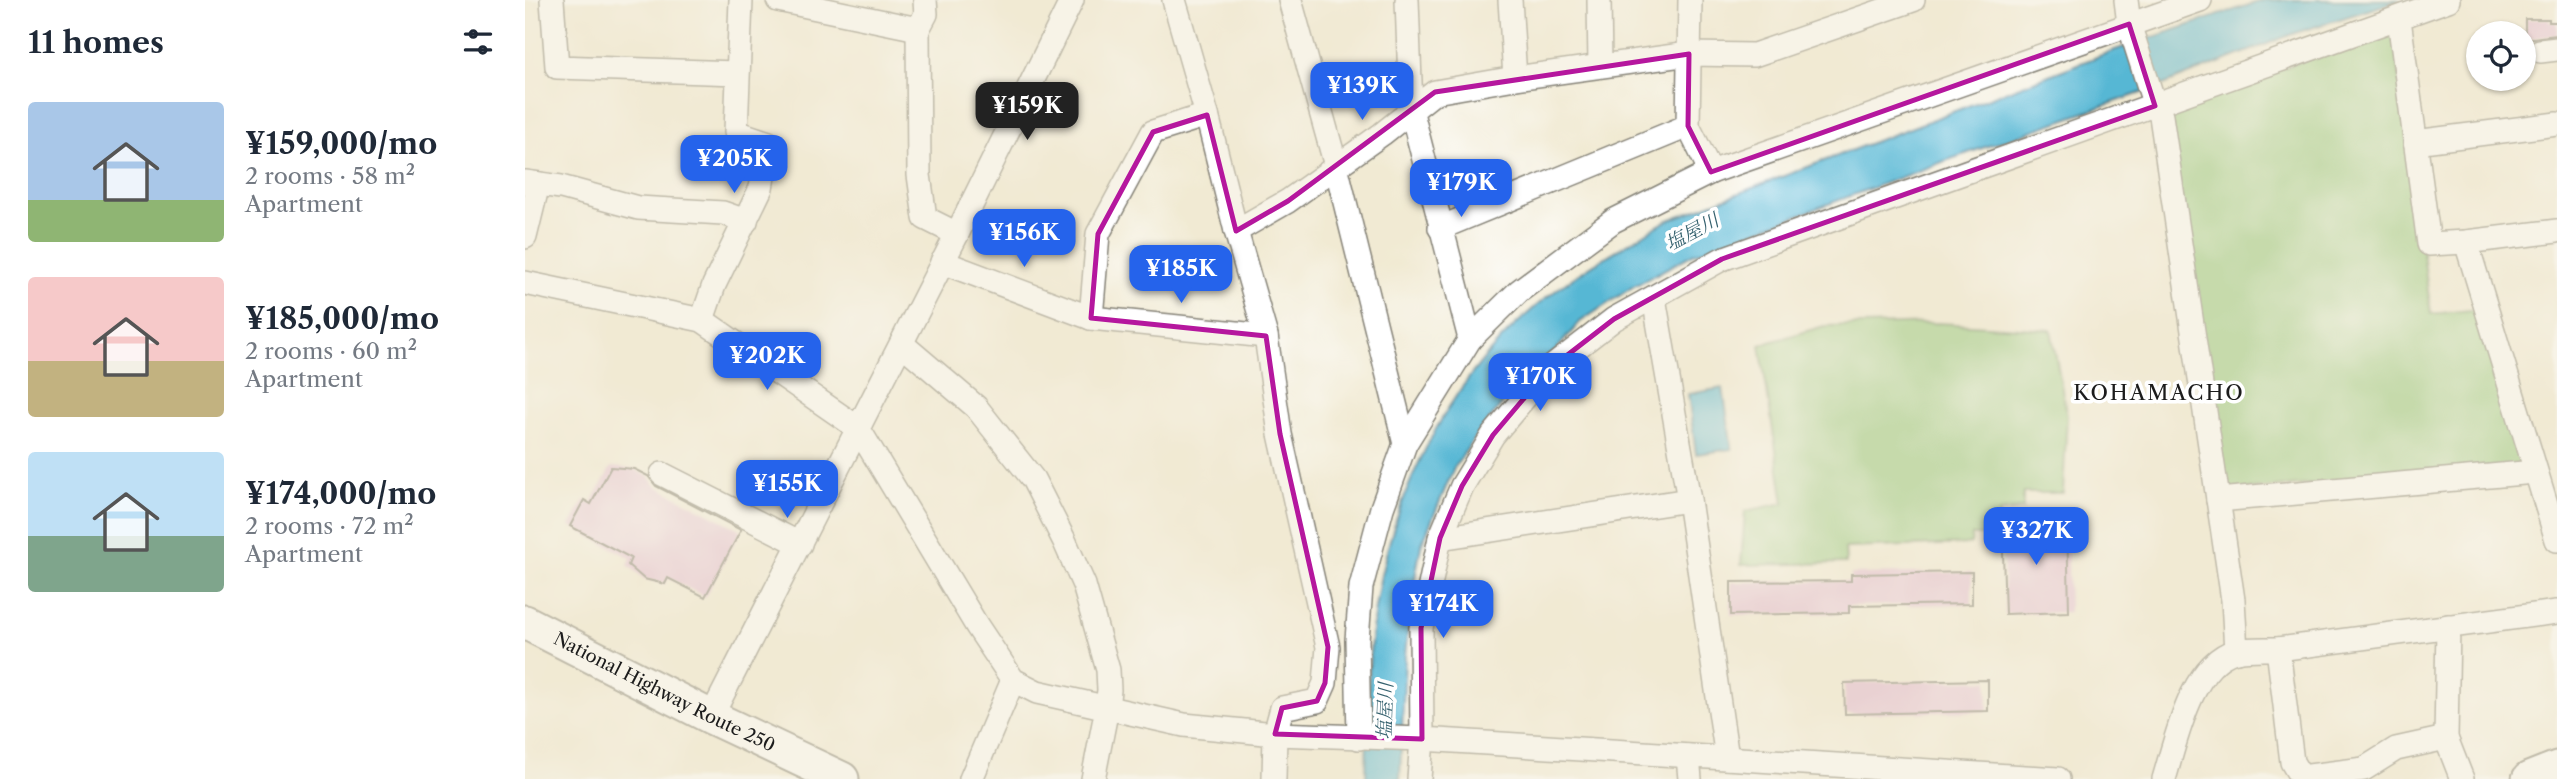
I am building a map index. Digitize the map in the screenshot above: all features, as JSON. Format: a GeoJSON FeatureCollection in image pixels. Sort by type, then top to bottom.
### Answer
{"type":"FeatureCollection","features":[{"type":"Feature","properties":{"kind":"highway","name":"National Highway Route 250"},"geometry":{"type":"LineString","coordinates":[[525,622],[711,717],[842,779]]}},
{"type":"Feature","properties":{"kind":"highway"},"geometry":{"type":"LineString","coordinates":[[2529,779],[2557,768]]}},
{"type":"Feature","properties":{"kind":"street"},"geometry":{"type":"LineString","coordinates":[[552,0],[557,68],[737,73]]}},
{"type":"Feature","properties":{"kind":"street"},"geometry":{"type":"LineString","coordinates":[[702,320],[714,285],[761,188],[769,143],[736,132],[741,0]]}},
{"type":"Feature","properties":{"kind":"street"},"geometry":{"type":"LineString","coordinates":[[778,0],[918,29]]}},
{"type":"Feature","properties":{"kind":"street"},"geometry":{"type":"LineString","coordinates":[[925,0],[926,14],[918,29],[919,175],[925,218],[957,234]]}},
{"type":"Feature","properties":{"kind":"street"},"geometry":{"type":"LineString","coordinates":[[711,717],[902,344],[1072,0]]}},
{"type":"Feature","properties":{"kind":"street"},"geometry":{"type":"LineString","coordinates":[[1174,0],[1266,336],[1280,434],[1328,647],[1325,683],[1317,701],[1282,708],[1275,734],[1274,779]]}},
{"type":"Feature","properties":{"kind":"street"},"geometry":{"type":"LineString","coordinates":[[1290,0],[1336,166],[1405,444]]}},
{"type":"Feature","properties":{"kind":"street"},"geometry":{"type":"LineString","coordinates":[[1407,0],[1411,109],[1470,340]]}},
{"type":"Feature","properties":{"kind":"street"},"geometry":{"type":"LineString","coordinates":[[1510,0],[1515,78]]}},
{"type":"Feature","properties":{"kind":"street"},"geometry":{"type":"LineString","coordinates":[[1599,0],[1600,66]]}},
{"type":"Feature","properties":{"kind":"street"},"geometry":{"type":"LineString","coordinates":[[1690,0],[1688,126],[1711,172]]}},
{"type":"Feature","properties":{"kind":"street"},"geometry":{"type":"LineString","coordinates":[[1236,231],[1288,201],[1383,134],[1435,92],[1689,54],[1754,55],[1913,0]]}},
{"type":"Feature","properties":{"kind":"street"},"geometry":{"type":"LineString","coordinates":[[2126,0],[2129,24],[2155,106],[2161,116],[2233,600],[2236,651]]}},
{"type":"Feature","properties":{"kind":"street"},"geometry":{"type":"LineString","coordinates":[[1359,738],[1357,640],[1361,587],[1382,508],[1405,444],[1470,340],[1519,291],[1612,221],[1711,172],[2200,0]]}},
{"type":"Feature","properties":{"kind":"street"},"geometry":{"type":"LineString","coordinates":[[1419,779],[1422,739],[1421,628],[1440,538],[1462,486],[1493,435],[1548,370],[1614,319],[1723,259],[2448,0]]}},
{"type":"Feature","properties":{"kind":"street"},"geometry":{"type":"LineString","coordinates":[[2399,19],[2429,244],[2557,231]]}},
{"type":"Feature","properties":{"kind":"street"},"geometry":{"type":"LineString","coordinates":[[1091,318],[1098,234],[1153,132],[1206,115]]}},
{"type":"Feature","properties":{"kind":"street"},"geometry":{"type":"LineString","coordinates":[[2415,142],[2557,124]]}},
{"type":"Feature","properties":{"kind":"street"},"geometry":{"type":"LineString","coordinates":[[1440,228],[1688,126]]}},
{"type":"Feature","properties":{"kind":"street"},"geometry":{"type":"LineString","coordinates":[[525,237],[531,183],[638,208],[723,213],[746,221]]}},
{"type":"Feature","properties":{"kind":"street"},"geometry":{"type":"LineString","coordinates":[[2466,242],[2557,540]]}},
{"type":"Feature","properties":{"kind":"street"},"geometry":{"type":"LineString","coordinates":[[942,262],[1091,318],[1266,336]]}},
{"type":"Feature","properties":{"kind":"street"},"geometry":{"type":"LineString","coordinates":[[525,284],[702,320],[858,428],[977,626],[1013,680],[1037,692],[1185,725],[1275,734],[1422,739],[2056,779]]}},
{"type":"Feature","properties":{"kind":"street"},"geometry":{"type":"LineString","coordinates":[[1654,298],[1689,500],[1727,758]]}},
{"type":"Feature","properties":{"kind":"street"},"geometry":{"type":"LineString","coordinates":[[902,344],[976,407],[1033,479],[1084,585],[1108,670],[1109,690],[1093,779]]}},
{"type":"Feature","properties":{"kind":"street"},"geometry":{"type":"LineString","coordinates":[[2218,500],[2535,472]]}},
{"type":"Feature","properties":{"kind":"street"},"geometry":{"type":"LineString","coordinates":[[662,474],[800,544]]}},
{"type":"Feature","properties":{"kind":"street"},"geometry":{"type":"LineString","coordinates":[[1440,538],[1689,500]]}},
{"type":"Feature","properties":{"kind":"street"},"geometry":{"type":"LineString","coordinates":[[2164,779],[2186,707],[2214,661],[2236,651],[2278,649],[2557,612]]}},
{"type":"Feature","properties":{"kind":"street"},"geometry":{"type":"LineString","coordinates":[[2448,626],[2447,738],[2462,779]]}},
{"type":"Feature","properties":{"kind":"street"},"geometry":{"type":"LineString","coordinates":[[2278,649],[2291,762],[2301,777],[2364,769],[2396,749],[2447,738]]}},
{"type":"Feature","properties":{"kind":"street"},"geometry":{"type":"LineString","coordinates":[[971,779],[1013,680]]}},
{"type":"Feature","properties":{"kind":"street"},"geometry":{"type":"LineString","coordinates":[[1688,756],[1690,779]]}},
{"type":"Feature","properties":{"kind":"highlighted area"},"geometry":{"type":"Polygon","coordinates":[[[2129,24],[2155,106],[1722,259],[1614,319],[1548,370],[1493,435],[1462,486],[1440,538],[1421,628],[1422,739],[1275,734],[1282,708],[1317,701],[1325,683],[1328,647],[1280,434],[1266,336],[1091,318],[1098,234],[1153,132],[1207,115],[1236,231],[1288,201],[1435,92],[1689,54],[1688,126],[1711,172],[2129,24]]]}},
{"type":"Feature","properties":{"kind":"green space"},"geometry":{"type":"Polygon","coordinates":[[[2386,28],[2394,34],[2431,314],[2481,309],[2526,459],[2519,468],[2225,491],[2167,124],[2173,111],[2386,28]]]}},
{"type":"Feature","properties":{"kind":"green space"},"geometry":{"type":"Polygon","coordinates":[[[1939,323],[2051,330],[2067,416],[2063,493],[2023,493],[2023,509],[2000,512],[1996,535],[1972,535],[1971,544],[1845,548],[1846,563],[1741,565],[1745,511],[1784,503],[1760,345],[1824,326],[1939,323]]]}},
{"type":"Feature","properties":{"kind":"water","name":"塩屋川"},"geometry":{"type":"Polygon","coordinates":[[[2264,0],[2400,0],[2295,33],[2158,87],[1945,161],[1693,254],[1634,286],[1580,322],[1548,359],[1508,397],[1454,468],[1421,546],[1411,599],[1405,656],[1400,779],[1366,779],[1372,630],[1390,540],[1405,497],[1423,454],[1445,414],[1471,376],[1500,341],[1533,309],[1580,273],[1666,221],[2115,50],[2264,0]]]}},
{"type":"Feature","properties":{"kind":"water"},"geometry":{"type":"Polygon","coordinates":[[[1723,388],[1732,449],[1696,454],[1688,394],[1723,388]]]}},
{"type":"Feature","properties":{"kind":"building"},"geometry":{"type":"Polygon","coordinates":[[[2549,19],[2549,22],[2557,22],[2557,35],[2536,38],[2536,21],[2525,21],[2549,19]]]}},
{"type":"Feature","properties":{"kind":"building"},"geometry":{"type":"Polygon","coordinates":[[[611,467],[634,469],[648,476],[656,486],[741,530],[705,597],[668,578],[665,584],[644,579],[628,565],[631,558],[570,526],[584,500],[591,504],[611,467]]]}},
{"type":"Feature","properties":{"kind":"building"},"geometry":{"type":"Polygon","coordinates":[[[2067,520],[2069,612],[2005,614],[2002,522],[2067,520]]]}},
{"type":"Feature","properties":{"kind":"building"},"geometry":{"type":"Polygon","coordinates":[[[1972,572],[1972,604],[1849,606],[1849,613],[1731,615],[1731,582],[1851,581],[1851,574],[1972,572]]]}},
{"type":"Feature","properties":{"kind":"building"},"geometry":{"type":"Polygon","coordinates":[[[1988,680],[1988,711],[1845,714],[1844,683],[1988,680]]]}},
{"type":"Feature","properties":{"kind":"district","name":"KOHAMACHO"},"geometry":{"type":"Point","coordinates":[2159,392]}}]}
